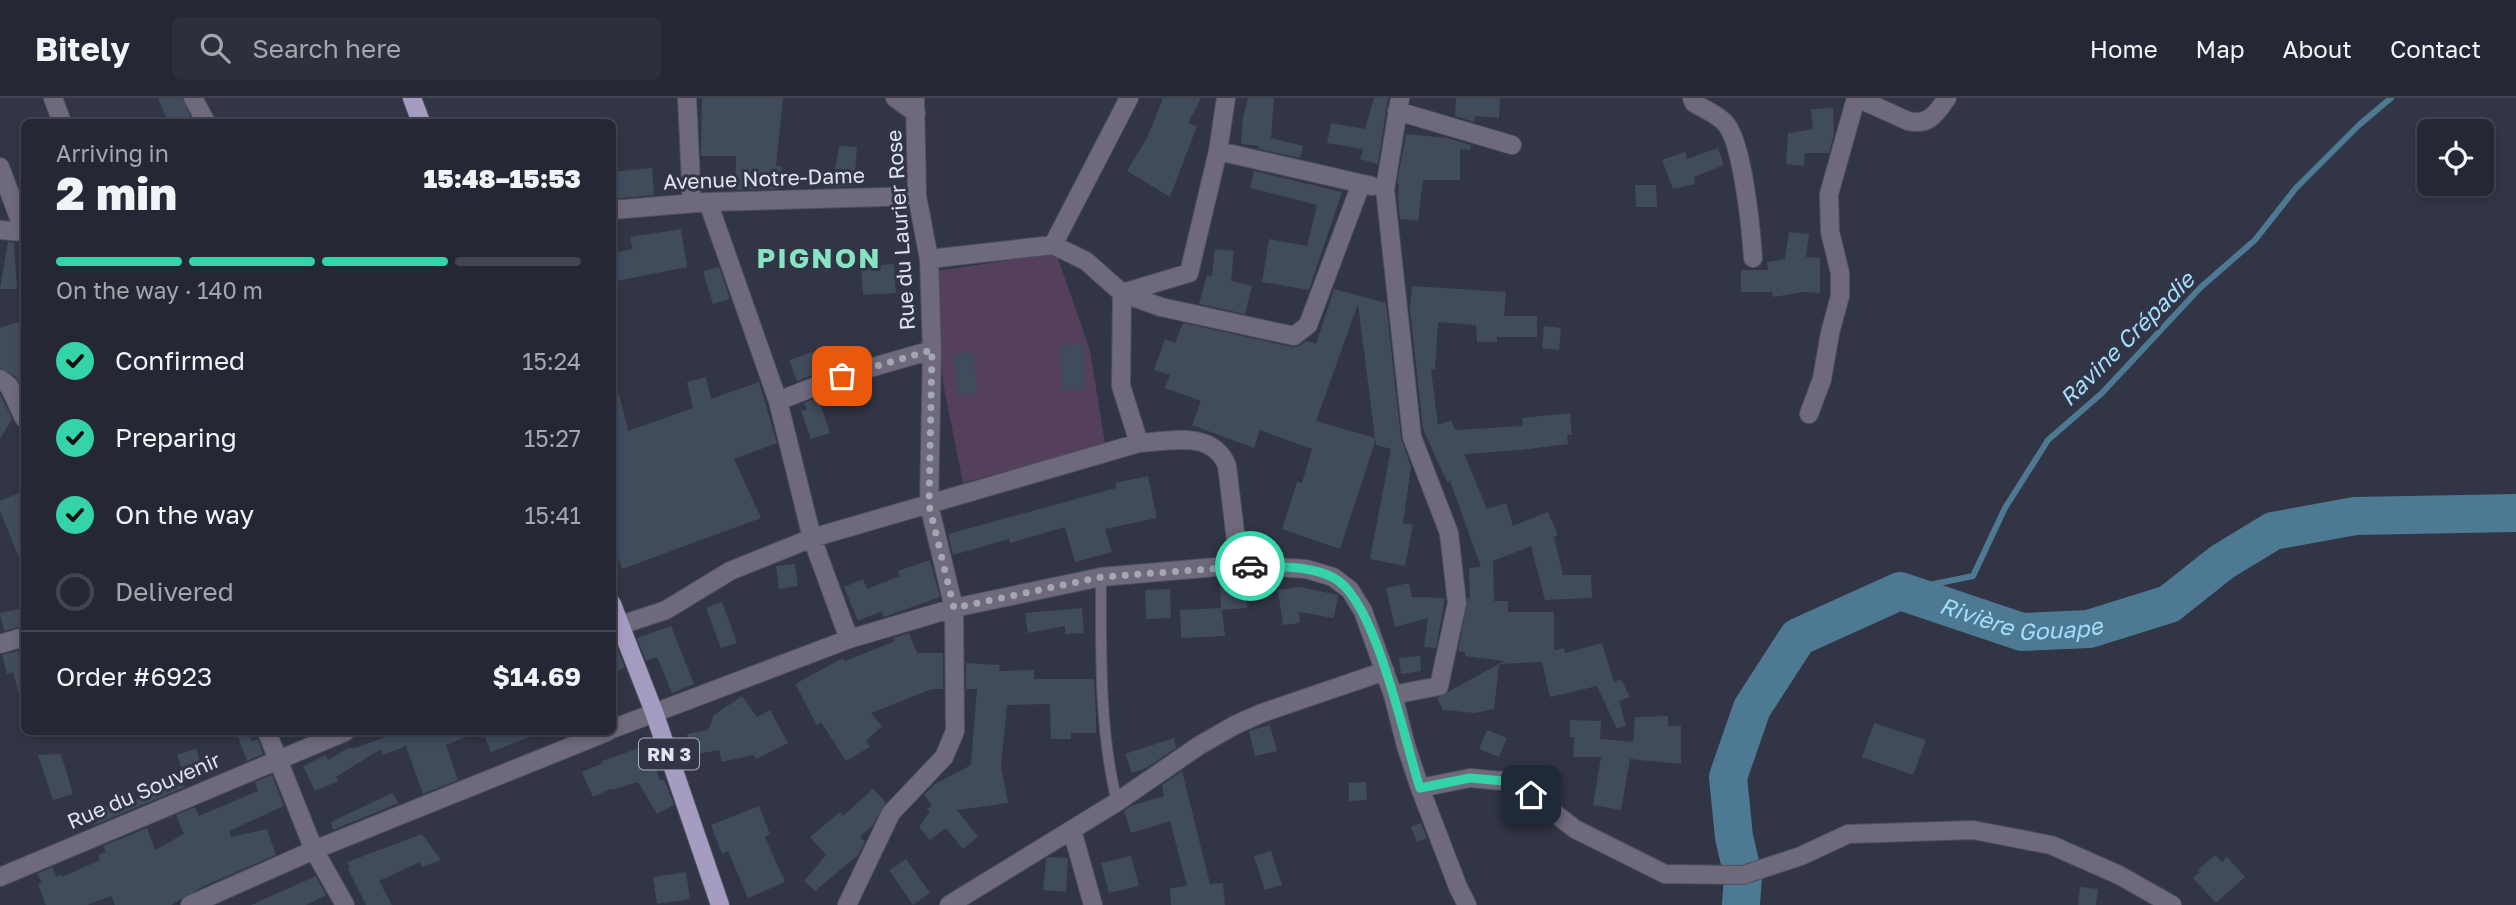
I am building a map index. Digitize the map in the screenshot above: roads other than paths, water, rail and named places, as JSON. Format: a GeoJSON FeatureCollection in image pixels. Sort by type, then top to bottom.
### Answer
{"type":"FeatureCollection","features":[{"type":"Feature","properties":{"kind":"main road"},"geometry":{"type":"LineString","coordinates":[[412,98],[420,119]]}},
{"type":"Feature","properties":{"kind":"main road","name":"RN 3"},"geometry":{"type":"LineString","coordinates":[[616,627],[654,712],[720,905]]}},
{"type":"Feature","properties":{"kind":"street"},"geometry":{"type":"LineString","coordinates":[[53,98],[61,119]]}},
{"type":"Feature","properties":{"kind":"street"},"geometry":{"type":"LineString","coordinates":[[193,98],[204,119]]}},
{"type":"Feature","properties":{"kind":"street"},"geometry":{"type":"LineString","coordinates":[[687,98],[700,202],[778,401],[812,538],[849,639]]}},
{"type":"Feature","properties":{"kind":"street"},"geometry":{"type":"LineString","coordinates":[[895,98],[916,106]]}},
{"type":"Feature","properties":{"kind":"street"},"geometry":{"type":"LineString","coordinates":[[1053,245],[1129,98]]}},
{"type":"Feature","properties":{"kind":"street"},"geometry":{"type":"LineString","coordinates":[[1122,293],[1189,273],[1218,151],[1226,98]]}},
{"type":"Feature","properties":{"kind":"street"},"geometry":{"type":"LineString","coordinates":[[1692,98],[1694,103],[1726,123],[1733,138],[1740,162],[1753,258]]}},
{"type":"Feature","properties":{"kind":"street"},"geometry":{"type":"LineString","coordinates":[[1809,414],[1822,379],[1840,296],[1840,273],[1830,232],[1829,194],[1856,98],[1917,123],[1934,117],[1947,98]]}},
{"type":"Feature","properties":{"kind":"street"},"geometry":{"type":"LineString","coordinates":[[1393,695],[1439,686],[1457,603],[1449,533],[1412,437],[1385,189],[1398,104],[1513,145]]}},
{"type":"Feature","properties":{"kind":"street","name":"Rue du Laurier Rose"},"geometry":{"type":"LineString","coordinates":[[847,905],[891,813],[944,757],[955,731],[954,608],[929,505],[932,350],[929,259],[917,196],[916,106]]}},
{"type":"Feature","properties":{"kind":"street"},"geometry":{"type":"LineString","coordinates":[[1218,151],[1385,189]]}},
{"type":"Feature","properties":{"kind":"street"},"geometry":{"type":"LineString","coordinates":[[0,167],[21,224]]}},
{"type":"Feature","properties":{"kind":"street"},"geometry":{"type":"LineString","coordinates":[[929,259],[1053,245],[1086,261],[1122,293],[1161,307],[1294,336],[1308,326],[1361,184]]}},
{"type":"Feature","properties":{"kind":"street","name":"Avenue Notre-Dame"},"geometry":{"type":"LineString","coordinates":[[616,210],[700,202],[917,196]]}},
{"type":"Feature","properties":{"kind":"street"},"geometry":{"type":"LineString","coordinates":[[0,230],[21,232]]}},
{"type":"Feature","properties":{"kind":"street"},"geometry":{"type":"LineString","coordinates":[[1122,293],[1121,386],[1139,443]]}},
{"type":"Feature","properties":{"kind":"street"},"geometry":{"type":"LineString","coordinates":[[778,401],[842,376],[932,350]]}},
{"type":"Feature","properties":{"kind":"street"},"geometry":{"type":"LineString","coordinates":[[0,379],[9,386],[21,412]]}},
{"type":"Feature","properties":{"kind":"street"},"geometry":{"type":"LineString","coordinates":[[616,627],[666,610],[730,571],[812,538],[1139,443],[1196,440],[1211,444],[1222,453],[1227,466],[1239,565]]}},
{"type":"Feature","properties":{"kind":"street"},"geometry":{"type":"LineString","coordinates":[[616,727],[849,639],[954,608],[1101,577],[1239,565],[1306,569],[1334,577],[1350,590],[1363,611],[1393,695],[1420,788],[1467,905]]}},
{"type":"Feature","properties":{"kind":"street"},"geometry":{"type":"LineString","coordinates":[[0,644],[21,638]]}},
{"type":"Feature","properties":{"kind":"street"},"geometry":{"type":"LineString","coordinates":[[949,905],[1117,802],[1200,745],[1235,725],[1262,713],[1385,671]]}},
{"type":"Feature","properties":{"kind":"street"},"geometry":{"type":"LineString","coordinates":[[268,735],[314,850],[345,905]]}},
{"type":"Feature","properties":{"kind":"street","name":"Rue du Souvenir"},"geometry":{"type":"LineString","coordinates":[[0,877],[338,735]]}},
{"type":"Feature","properties":{"kind":"street"},"geometry":{"type":"LineString","coordinates":[[190,905],[314,850],[600,735]]}},
{"type":"Feature","properties":{"kind":"street"},"geometry":{"type":"LineString","coordinates":[[1420,788],[1470,778],[1503,781],[1531,795],[1575,829],[1665,874],[1743,875],[1801,856],[1848,834],[1973,830],[2052,845],[2119,875],[2172,905]]}},
{"type":"Feature","properties":{"kind":"street"},"geometry":{"type":"LineString","coordinates":[[1072,830],[1093,905]]}},
{"type":"Feature","properties":{"kind":"lane"},"geometry":{"type":"LineString","coordinates":[[1101,577],[1105,717],[1111,777],[1117,802]]}},
{"type":"Feature","properties":{"kind":"waterway","name":"Ravine Crépadie"},"geometry":{"type":"LineString","coordinates":[[1900,591],[1973,576],[2005,508],[2048,440],[2102,393],[2201,287],[2255,240],[2296,188],[2359,125],[2391,98]]}},
{"type":"Feature","properties":{"kind":"waterway","name":"Rivière Gouape"},"geometry":{"type":"LineString","coordinates":[[1741,905],[1743,875],[1734,837],[1728,777],[1752,708],[1798,637],[1900,591],[2022,632],[2089,629],[2169,604],[2222,562],[2273,531],[2355,516],[2516,513]]}},
{"type":"Feature","properties":{"kind":"district","name":"PIGNON"},"geometry":{"type":"Point","coordinates":[819,258]}}]}
